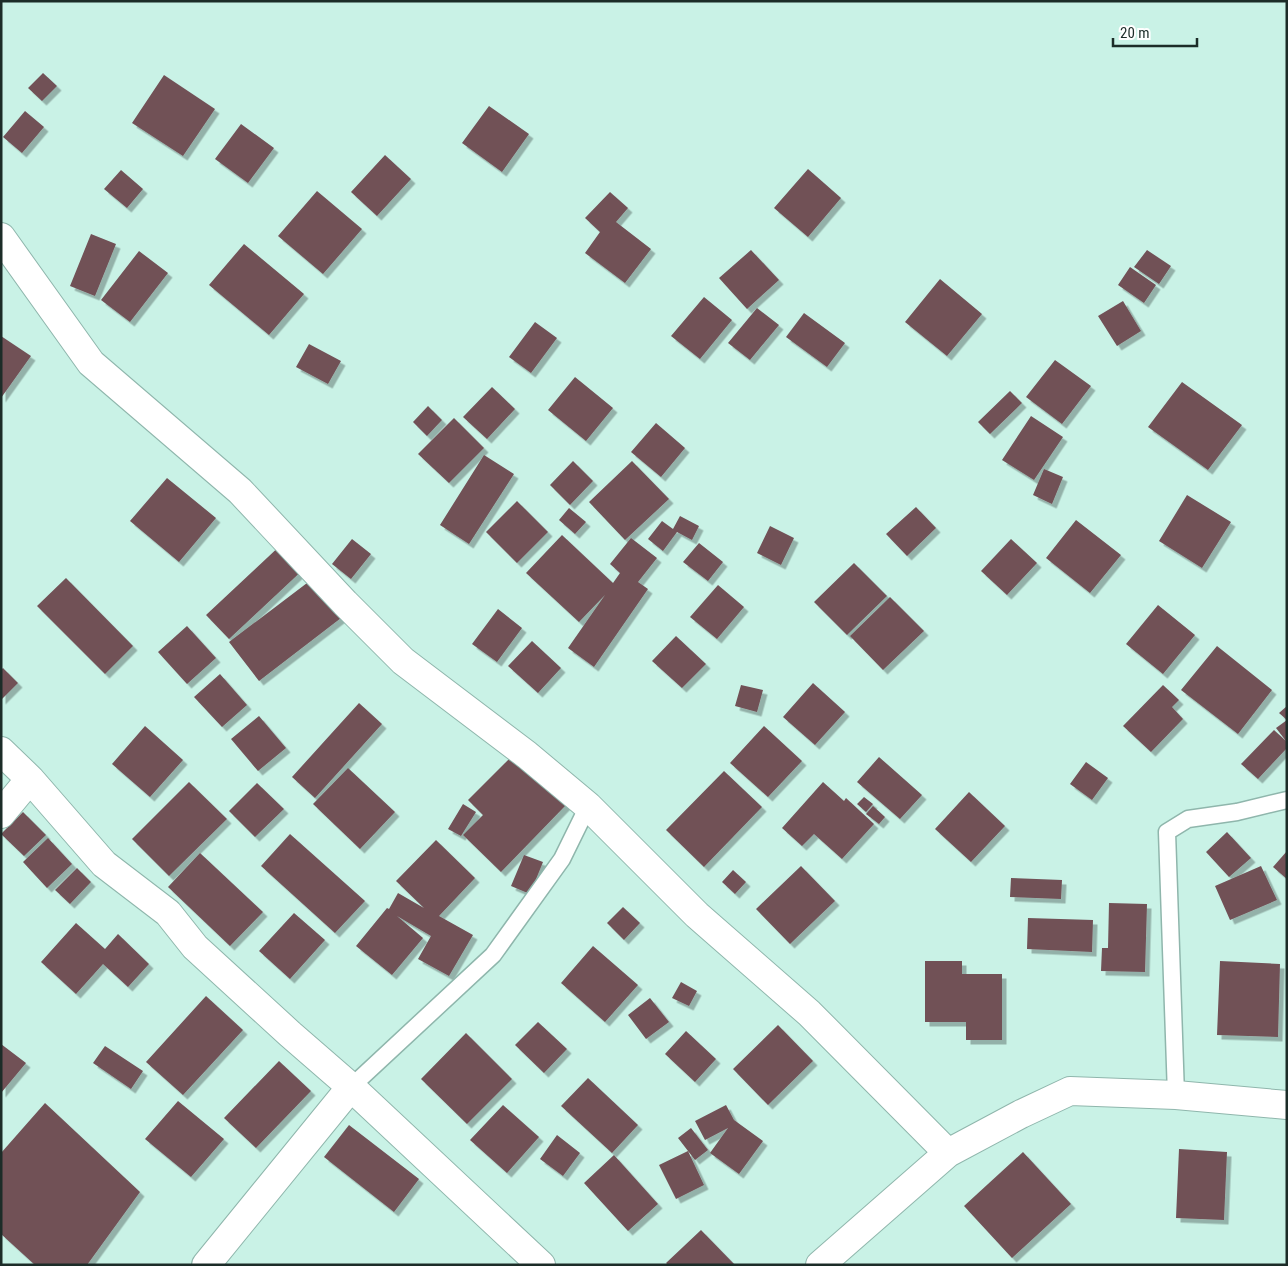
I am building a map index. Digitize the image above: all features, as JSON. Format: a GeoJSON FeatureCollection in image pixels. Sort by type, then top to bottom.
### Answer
{"type":"FeatureCollection","features":[{"type":"Feature","properties":{"kind":"street"},"geometry":{"type":"LineString","coordinates":[[1,237],[91,364],[240,491],[345,604],[402,660],[526,755],[588,806],[697,915],[809,1013],[948,1153]]}},
{"type":"Feature","properties":{"kind":"street"},"geometry":{"type":"LineString","coordinates":[[1,751],[30,779],[104,864],[168,913],[195,947],[351,1087],[541,1265]]}},
{"type":"Feature","properties":{"kind":"street"},"geometry":{"type":"LineString","coordinates":[[1,814],[30,779]]}},
{"type":"Feature","properties":{"kind":"street"},"geometry":{"type":"LineString","coordinates":[[206,1265],[351,1087]]}},
{"type":"Feature","properties":{"kind":"street"},"geometry":{"type":"LineString","coordinates":[[820,1265],[948,1153],[1021,1114],[1070,1091],[1176,1096],[1287,1105]]}},
{"type":"Feature","properties":{"kind":"lane"},"geometry":{"type":"LineString","coordinates":[[1176,1096],[1167,832],[1188,819],[1237,812],[1287,800]]}},
{"type":"Feature","properties":{"kind":"lane"},"geometry":{"type":"LineString","coordinates":[[351,1087],[493,955],[562,859],[588,806]]}},
{"type":"Feature","properties":{"kind":"building"},"geometry":{"type":"Polygon","coordinates":[[[43,73],[57,86],[42,101],[28,88],[43,73]]]}},
{"type":"Feature","properties":{"kind":"building"},"geometry":{"type":"Polygon","coordinates":[[[164,75],[215,109],[183,156],[132,123],[164,75]]]}},
{"type":"Feature","properties":{"kind":"building"},"geometry":{"type":"Polygon","coordinates":[[[489,106],[529,134],[502,172],[462,143],[489,106]]]}},
{"type":"Feature","properties":{"kind":"building"},"geometry":{"type":"Polygon","coordinates":[[[25,111],[44,127],[22,153],[3,137],[25,111]]]}},
{"type":"Feature","properties":{"kind":"building"},"geometry":{"type":"Polygon","coordinates":[[[241,124],[274,148],[248,183],[215,159],[241,124]]]}},
{"type":"Feature","properties":{"kind":"building"},"geometry":{"type":"Polygon","coordinates":[[[385,155],[411,179],[377,216],[351,192],[385,155]]]}},
{"type":"Feature","properties":{"kind":"building"},"geometry":{"type":"Polygon","coordinates":[[[808,169],[841,198],[808,237],[774,208],[808,169]]]}},
{"type":"Feature","properties":{"kind":"building"},"geometry":{"type":"Polygon","coordinates":[[[121,170],[143,189],[127,208],[104,189],[121,170]]]}},
{"type":"Feature","properties":{"kind":"building"},"geometry":{"type":"Polygon","coordinates":[[[317,191],[362,229],[323,274],[278,236],[317,191]]]}},
{"type":"Feature","properties":{"kind":"building"},"geometry":{"type":"Polygon","coordinates":[[[610,192],[628,208],[616,222],[651,249],[625,283],[585,253],[600,232],[585,218],[610,192]]]}},
{"type":"Feature","properties":{"kind":"building"},"geometry":{"type":"Polygon","coordinates":[[[91,234],[116,244],[95,296],[70,286],[91,234]]]}},
{"type":"Feature","properties":{"kind":"building"},"geometry":{"type":"Polygon","coordinates":[[[244,244],[304,294],[269,335],[209,285],[244,244]]]}},
{"type":"Feature","properties":{"kind":"building"},"geometry":{"type":"Polygon","coordinates":[[[751,250],[779,280],[747,309],[719,278],[751,250]]]}},
{"type":"Feature","properties":{"kind":"building"},"geometry":{"type":"Polygon","coordinates":[[[1147,250],[1171,266],[1159,284],[1134,267],[1147,250]]]}},
{"type":"Feature","properties":{"kind":"building"},"geometry":{"type":"Polygon","coordinates":[[[139,251],[168,273],[130,322],[101,300],[139,251]]]}},
{"type":"Feature","properties":{"kind":"building"},"geometry":{"type":"Polygon","coordinates":[[[1130,267],[1156,285],[1144,303],[1118,285],[1130,267]]]}},
{"type":"Feature","properties":{"kind":"building"},"geometry":{"type":"Polygon","coordinates":[[[940,279],[982,314],[947,356],[905,322],[940,279]]]}},
{"type":"Feature","properties":{"kind":"building"},"geometry":{"type":"Polygon","coordinates":[[[704,297],[732,320],[700,359],[671,336],[704,297]]]}},
{"type":"Feature","properties":{"kind":"building"},"geometry":{"type":"Polygon","coordinates":[[[1123,301],[1141,331],[1117,346],[1098,316],[1123,301]]]}},
{"type":"Feature","properties":{"kind":"building"},"geometry":{"type":"Polygon","coordinates":[[[757,308],[779,325],[750,360],[728,343],[757,308]]]}},
{"type":"Feature","properties":{"kind":"building"},"geometry":{"type":"Polygon","coordinates":[[[804,313],[845,343],[827,367],[786,337],[804,313]]]}},
{"type":"Feature","properties":{"kind":"building"},"geometry":{"type":"Polygon","coordinates":[[[535,322],[557,338],[531,373],[509,357],[535,322]]]}},
{"type":"Feature","properties":{"kind":"building"},"geometry":{"type":"Polygon","coordinates":[[[1,336],[31,356],[1,398],[1,336]]]}},
{"type":"Feature","properties":{"kind":"building"},"geometry":{"type":"Polygon","coordinates":[[[309,344],[341,361],[328,384],[296,367],[309,344]]]}},
{"type":"Feature","properties":{"kind":"building"},"geometry":{"type":"Polygon","coordinates":[[[1055,360],[1091,386],[1062,424],[1026,397],[1055,360]]]}},
{"type":"Feature","properties":{"kind":"building"},"geometry":{"type":"Polygon","coordinates":[[[575,377],[613,408],[586,441],[548,410],[575,377]]]}},
{"type":"Feature","properties":{"kind":"building"},"geometry":{"type":"Polygon","coordinates":[[[1182,382],[1242,425],[1208,470],[1148,427],[1182,382]]]}},
{"type":"Feature","properties":{"kind":"building"},"geometry":{"type":"Polygon","coordinates":[[[492,387],[515,409],[487,439],[463,417],[492,387]]]}},
{"type":"Feature","properties":{"kind":"building"},"geometry":{"type":"Polygon","coordinates":[[[1010,391],[1022,403],[990,434],[978,422],[1010,391]]]}},
{"type":"Feature","properties":{"kind":"building"},"geometry":{"type":"Polygon","coordinates":[[[428,406],[442,420],[427,436],[413,422],[428,406]]]}},
{"type":"Feature","properties":{"kind":"building"},"geometry":{"type":"Polygon","coordinates":[[[1031,416],[1063,437],[1034,480],[1002,460],[1031,416]]]}},
{"type":"Feature","properties":{"kind":"building"},"geometry":{"type":"Polygon","coordinates":[[[454,418],[484,448],[449,483],[418,454],[454,418]]]}},
{"type":"Feature","properties":{"kind":"building"},"geometry":{"type":"Polygon","coordinates":[[[656,423],[685,448],[661,477],[631,452],[656,423]]]}},
{"type":"Feature","properties":{"kind":"building"},"geometry":{"type":"Polygon","coordinates":[[[484,455],[514,474],[469,544],[440,525],[484,455]]]}},
{"type":"Feature","properties":{"kind":"building"},"geometry":{"type":"Polygon","coordinates":[[[573,461],[593,481],[570,505],[550,485],[573,461]]]}},
{"type":"Feature","properties":{"kind":"building"},"geometry":{"type":"Polygon","coordinates":[[[632,461],[669,499],[625,540],[589,502],[632,461]]]}},
{"type":"Feature","properties":{"kind":"building"},"geometry":{"type":"Polygon","coordinates":[[[1044,469],[1063,477],[1052,504],[1033,495],[1044,469]]]}},
{"type":"Feature","properties":{"kind":"building"},"geometry":{"type":"Polygon","coordinates":[[[167,478],[216,518],[179,562],[130,521],[167,478]]]}},
{"type":"Feature","properties":{"kind":"building"},"geometry":{"type":"Polygon","coordinates":[[[1187,495],[1231,522],[1202,568],[1159,541],[1187,495]]]}},
{"type":"Feature","properties":{"kind":"building"},"geometry":{"type":"Polygon","coordinates":[[[517,501],[548,532],[517,563],[486,532],[517,501]]]}},
{"type":"Feature","properties":{"kind":"building"},"geometry":{"type":"Polygon","coordinates":[[[916,507],[936,528],[907,556],[886,534],[916,507]]]}},
{"type":"Feature","properties":{"kind":"building"},"geometry":{"type":"Polygon","coordinates":[[[569,508],[586,522],[575,534],[559,520],[569,508]]]}},
{"type":"Feature","properties":{"kind":"building"},"geometry":{"type":"Polygon","coordinates":[[[680,516],[699,526],[692,540],[677,532],[663,551],[648,539],[662,521],[673,529],[680,516]]]}},
{"type":"Feature","properties":{"kind":"building"},"geometry":{"type":"Polygon","coordinates":[[[1076,520],[1121,555],[1090,593],[1046,558],[1076,520]]]}},
{"type":"Feature","properties":{"kind":"building"},"geometry":{"type":"Polygon","coordinates":[[[770,526],[794,538],[781,565],[757,553],[770,526]]]}},
{"type":"Feature","properties":{"kind":"building"},"geometry":{"type":"Polygon","coordinates":[[[562,535],[613,583],[620,573],[610,564],[631,538],[657,558],[638,582],[648,589],[594,667],[568,648],[605,595],[579,622],[526,573],[562,535]]]}},
{"type":"Feature","properties":{"kind":"building"},"geometry":{"type":"Polygon","coordinates":[[[352,539],[371,554],[351,579],[332,564],[352,539]]]}},
{"type":"Feature","properties":{"kind":"building"},"geometry":{"type":"Polygon","coordinates":[[[1011,539],[1037,563],[1007,595],[981,571],[1011,539]]]}},
{"type":"Feature","properties":{"kind":"building"},"geometry":{"type":"Polygon","coordinates":[[[284,542],[307,566],[229,639],[206,615],[284,542]]]}},
{"type":"Feature","properties":{"kind":"building"},"geometry":{"type":"Polygon","coordinates":[[[699,543],[723,562],[708,581],[683,562],[699,543]]]}},
{"type":"Feature","properties":{"kind":"building"},"geometry":{"type":"Polygon","coordinates":[[[854,563],[887,596],[847,635],[814,602],[854,563]]]}},
{"type":"Feature","properties":{"kind":"building"},"geometry":{"type":"Polygon","coordinates":[[[66,578],[133,646],[105,674],[37,606],[66,578]]]}},
{"type":"Feature","properties":{"kind":"building"},"geometry":{"type":"Polygon","coordinates":[[[311,580],[341,618],[259,681],[229,642],[311,580]]]}},
{"type":"Feature","properties":{"kind":"building"},"geometry":{"type":"Polygon","coordinates":[[[718,585],[744,607],[717,639],[690,617],[718,585]]]}},
{"type":"Feature","properties":{"kind":"building"},"geometry":{"type":"Polygon","coordinates":[[[890,597],[924,631],[883,670],[850,636],[890,597]]]}},
{"type":"Feature","properties":{"kind":"building"},"geometry":{"type":"Polygon","coordinates":[[[1158,605],[1195,635],[1163,674],[1126,644],[1158,605]]]}},
{"type":"Feature","properties":{"kind":"building"},"geometry":{"type":"Polygon","coordinates":[[[498,609],[522,628],[497,662],[472,644],[498,609]]]}},
{"type":"Feature","properties":{"kind":"building"},"geometry":{"type":"Polygon","coordinates":[[[187,626],[216,658],[187,684],[158,652],[187,626]]]}},
{"type":"Feature","properties":{"kind":"building"},"geometry":{"type":"Polygon","coordinates":[[[676,636],[706,664],[682,688],[652,661],[676,636]]]}},
{"type":"Feature","properties":{"kind":"building"},"geometry":{"type":"Polygon","coordinates":[[[532,641],[561,668],[538,693],[508,666],[532,641]]]}},
{"type":"Feature","properties":{"kind":"building"},"geometry":{"type":"Polygon","coordinates":[[[1217,646],[1272,690],[1238,734],[1181,690],[1217,646]]]}},
{"type":"Feature","properties":{"kind":"building"},"geometry":{"type":"Polygon","coordinates":[[[3,668],[18,683],[1,700],[1,670],[3,668]]]}},
{"type":"Feature","properties":{"kind":"building"},"geometry":{"type":"Polygon","coordinates":[[[220,674],[247,705],[222,727],[194,697],[220,674]]]}},
{"type":"Feature","properties":{"kind":"building"},"geometry":{"type":"Polygon","coordinates":[[[813,683],[845,712],[815,745],[783,717],[813,683]]]}},
{"type":"Feature","properties":{"kind":"building"},"geometry":{"type":"Polygon","coordinates":[[[741,685],[763,690],[757,712],[735,706],[741,685]]]}},
{"type":"Feature","properties":{"kind":"building"},"geometry":{"type":"Polygon","coordinates":[[[1163,685],[1179,700],[1172,707],[1183,719],[1151,752],[1123,726],[1163,685]]]}},
{"type":"Feature","properties":{"kind":"building"},"geometry":{"type":"Polygon","coordinates":[[[359,703],[382,724],[315,798],[292,777],[359,703]]]}},
{"type":"Feature","properties":{"kind":"building"},"geometry":{"type":"Polygon","coordinates":[[[1287,706],[1287,720],[1279,713],[1287,706]]]}},
{"type":"Feature","properties":{"kind":"building"},"geometry":{"type":"Polygon","coordinates":[[[259,716],[286,748],[258,771],[231,739],[259,716]]]}},
{"type":"Feature","properties":{"kind":"building"},"geometry":{"type":"Polygon","coordinates":[[[1287,720],[1287,748],[1258,779],[1241,764],[1274,730],[1286,741],[1276,728],[1287,720]]]}},
{"type":"Feature","properties":{"kind":"building"},"geometry":{"type":"Polygon","coordinates":[[[145,726],[183,760],[150,797],[112,764],[145,726]]]}},
{"type":"Feature","properties":{"kind":"building"},"geometry":{"type":"Polygon","coordinates":[[[764,726],[802,761],[768,797],[730,763],[764,726]]]}},
{"type":"Feature","properties":{"kind":"building"},"geometry":{"type":"Polygon","coordinates":[[[514,754],[566,805],[501,872],[463,835],[483,815],[468,800],[514,754]]]}},
{"type":"Feature","properties":{"kind":"building"},"geometry":{"type":"Polygon","coordinates":[[[879,757],[922,795],[900,819],[857,782],[879,757]]]}},
{"type":"Feature","properties":{"kind":"building"},"geometry":{"type":"Polygon","coordinates":[[[1086,762],[1108,778],[1092,800],[1070,784],[1086,762]]]}},
{"type":"Feature","properties":{"kind":"building"},"geometry":{"type":"Polygon","coordinates":[[[348,768],[395,812],[360,849],[313,804],[348,768]]]}},
{"type":"Feature","properties":{"kind":"building"},"geometry":{"type":"Polygon","coordinates":[[[724,771],[762,807],[704,867],[666,830],[724,771]]]}},
{"type":"Feature","properties":{"kind":"building"},"geometry":{"type":"Polygon","coordinates":[[[189,782],[227,819],[169,876],[132,839],[189,782]]]}},
{"type":"Feature","properties":{"kind":"building"},"geometry":{"type":"Polygon","coordinates":[[[823,782],[844,801],[846,798],[874,824],[842,859],[814,834],[802,846],[782,828],[823,782]]]}},
{"type":"Feature","properties":{"kind":"building"},"geometry":{"type":"Polygon","coordinates":[[[257,783],[284,809],[255,837],[229,811],[257,783]]]}},
{"type":"Feature","properties":{"kind":"building"},"geometry":{"type":"Polygon","coordinates":[[[969,792],[1005,826],[971,862],[935,829],[969,792]]]}},
{"type":"Feature","properties":{"kind":"building"},"geometry":{"type":"Polygon","coordinates":[[[864,797],[873,804],[866,812],[857,804],[864,797]]]}},
{"type":"Feature","properties":{"kind":"building"},"geometry":{"type":"Polygon","coordinates":[[[463,804],[476,812],[461,836],[448,829],[463,804]]]}},
{"type":"Feature","properties":{"kind":"building"},"geometry":{"type":"Polygon","coordinates":[[[873,806],[885,817],[879,824],[866,814],[873,806]]]}},
{"type":"Feature","properties":{"kind":"building"},"geometry":{"type":"Polygon","coordinates":[[[23,812],[46,835],[24,856],[1,834],[23,812]]]}},
{"type":"Feature","properties":{"kind":"building"},"geometry":{"type":"Polygon","coordinates":[[[1227,832],[1251,858],[1229,877],[1206,852],[1227,832]]]}},
{"type":"Feature","properties":{"kind":"building"},"geometry":{"type":"Polygon","coordinates":[[[290,834],[365,901],[335,933],[261,866],[290,834]]]}},
{"type":"Feature","properties":{"kind":"building"},"geometry":{"type":"Polygon","coordinates":[[[48,838],[72,864],[47,888],[23,862],[48,838]]]}},
{"type":"Feature","properties":{"kind":"building"},"geometry":{"type":"Polygon","coordinates":[[[436,840],[475,878],[439,916],[473,935],[449,976],[418,959],[431,936],[397,916],[423,938],[392,975],[356,946],[387,908],[389,909],[398,893],[424,908],[396,881],[436,840]]]}},
{"type":"Feature","properties":{"kind":"building"},"geometry":{"type":"Polygon","coordinates":[[[1287,851],[1287,879],[1273,867],[1287,851]]]}},
{"type":"Feature","properties":{"kind":"building"},"geometry":{"type":"Polygon","coordinates":[[[200,853],[263,912],[230,946],[168,887],[200,853]]]}},
{"type":"Feature","properties":{"kind":"building"},"geometry":{"type":"Polygon","coordinates":[[[524,855],[543,862],[530,894],[511,886],[524,855]]]}},
{"type":"Feature","properties":{"kind":"building"},"geometry":{"type":"Polygon","coordinates":[[[801,866],[835,901],[790,944],[756,909],[801,866]]]}},
{"type":"Feature","properties":{"kind":"building"},"geometry":{"type":"Polygon","coordinates":[[[1261,866],[1277,900],[1230,920],[1215,886],[1261,866]]]}},
{"type":"Feature","properties":{"kind":"building"},"geometry":{"type":"Polygon","coordinates":[[[77,868],[91,882],[70,904],[55,890],[77,868]]]}},
{"type":"Feature","properties":{"kind":"building"},"geometry":{"type":"Polygon","coordinates":[[[733,870],[746,882],[735,894],[722,882],[733,870]]]}},
{"type":"Feature","properties":{"kind":"building"},"geometry":{"type":"Polygon","coordinates":[[[1011,878],[1062,880],[1061,899],[1010,897],[1011,878]]]}},
{"type":"Feature","properties":{"kind":"building"},"geometry":{"type":"Polygon","coordinates":[[[1109,903],[1147,904],[1145,972],[1101,971],[1102,948],[1108,948],[1109,903]]]}},
{"type":"Feature","properties":{"kind":"building"},"geometry":{"type":"Polygon","coordinates":[[[623,907],[640,923],[624,940],[607,923],[623,907]]]}},
{"type":"Feature","properties":{"kind":"building"},"geometry":{"type":"Polygon","coordinates":[[[294,913],[325,940],[290,979],[259,951],[294,913]]]}},
{"type":"Feature","properties":{"kind":"building"},"geometry":{"type":"Polygon","coordinates":[[[1028,918],[1093,920],[1092,952],[1027,949],[1028,918]]]}},
{"type":"Feature","properties":{"kind":"building"},"geometry":{"type":"Polygon","coordinates":[[[76,923],[105,949],[118,934],[149,964],[128,987],[103,964],[76,994],[41,962],[76,923]]]}},
{"type":"Feature","properties":{"kind":"building"},"geometry":{"type":"Polygon","coordinates":[[[593,946],[638,985],[605,1022],[561,983],[593,946]]]}},
{"type":"Feature","properties":{"kind":"building"},"geometry":{"type":"Polygon","coordinates":[[[925,961],[962,961],[962,974],[1002,974],[1002,1040],[966,1040],[966,1022],[925,1022],[925,961]]]}},
{"type":"Feature","properties":{"kind":"building"},"geometry":{"type":"Polygon","coordinates":[[[1220,961],[1280,964],[1278,1037],[1217,1035],[1220,961]]]}},
{"type":"Feature","properties":{"kind":"building"},"geometry":{"type":"Polygon","coordinates":[[[681,982],[697,991],[689,1006],[672,998],[681,982]]]}},
{"type":"Feature","properties":{"kind":"building"},"geometry":{"type":"Polygon","coordinates":[[[206,996],[243,1030],[183,1095],[146,1062],[206,996]]]}},
{"type":"Feature","properties":{"kind":"building"},"geometry":{"type":"Polygon","coordinates":[[[650,998],[669,1022],[646,1039],[628,1015],[650,998]]]}},
{"type":"Feature","properties":{"kind":"building"},"geometry":{"type":"Polygon","coordinates":[[[538,1022],[567,1049],[544,1073],[515,1045],[538,1022]]]}},
{"type":"Feature","properties":{"kind":"building"},"geometry":{"type":"Polygon","coordinates":[[[778,1025],[813,1061],[768,1105],[733,1069],[778,1025]]]}},
{"type":"Feature","properties":{"kind":"building"},"geometry":{"type":"Polygon","coordinates":[[[686,1031],[716,1059],[695,1082],[665,1054],[686,1031]]]}},
{"type":"Feature","properties":{"kind":"building"},"geometry":{"type":"Polygon","coordinates":[[[466,1033],[512,1079],[467,1124],[421,1079],[466,1033]]]}},
{"type":"Feature","properties":{"kind":"building"},"geometry":{"type":"Polygon","coordinates":[[[1,1044],[26,1063],[1,1093],[1,1044]]]}},
{"type":"Feature","properties":{"kind":"building"},"geometry":{"type":"Polygon","coordinates":[[[105,1046],[143,1071],[131,1089],[93,1063],[105,1046]]]}},
{"type":"Feature","properties":{"kind":"building"},"geometry":{"type":"Polygon","coordinates":[[[279,1061],[311,1091],[256,1148],[224,1118],[279,1061]]]}},
{"type":"Feature","properties":{"kind":"building"},"geometry":{"type":"Polygon","coordinates":[[[588,1078],[638,1125],[612,1153],[561,1106],[588,1078]]]}},
{"type":"Feature","properties":{"kind":"building"},"geometry":{"type":"Polygon","coordinates":[[[178,1101],[224,1139],[191,1177],[145,1139],[178,1101]]]}},
{"type":"Feature","properties":{"kind":"building"},"geometry":{"type":"Polygon","coordinates":[[[45,1103],[140,1192],[87,1265],[35,1265],[1,1234],[1,1153],[45,1103]]]}},
{"type":"Feature","properties":{"kind":"building"},"geometry":{"type":"Polygon","coordinates":[[[503,1105],[539,1137],[507,1173],[470,1140],[503,1105]]]}},
{"type":"Feature","properties":{"kind":"building"},"geometry":{"type":"Polygon","coordinates":[[[726,1105],[734,1120],[763,1141],[739,1174],[710,1153],[728,1128],[705,1140],[695,1121],[726,1105]]]}},
{"type":"Feature","properties":{"kind":"building"},"geometry":{"type":"Polygon","coordinates":[[[349,1125],[419,1179],[394,1212],[324,1157],[349,1125]]]}},
{"type":"Feature","properties":{"kind":"building"},"geometry":{"type":"Polygon","coordinates":[[[691,1128],[708,1150],[695,1160],[678,1138],[691,1128]]]}},
{"type":"Feature","properties":{"kind":"building"},"geometry":{"type":"Polygon","coordinates":[[[557,1135],[580,1153],[563,1176],[540,1159],[557,1135]]]}},
{"type":"Feature","properties":{"kind":"building"},"geometry":{"type":"Polygon","coordinates":[[[1179,1149],[1227,1152],[1224,1220],[1176,1218],[1179,1149]]]}},
{"type":"Feature","properties":{"kind":"building"},"geometry":{"type":"Polygon","coordinates":[[[688,1151],[704,1185],[676,1199],[659,1165],[688,1151]]]}},
{"type":"Feature","properties":{"kind":"building"},"geometry":{"type":"Polygon","coordinates":[[[1023,1152],[1071,1204],[1012,1258],[964,1206],[1023,1152]]]}},
{"type":"Feature","properties":{"kind":"building"},"geometry":{"type":"Polygon","coordinates":[[[614,1155],[658,1204],[628,1231],[584,1183],[614,1155]]]}},
{"type":"Feature","properties":{"kind":"building"},"geometry":{"type":"Polygon","coordinates":[[[701,1230],[735,1265],[668,1265],[666,1263],[701,1230]]]}}]}
